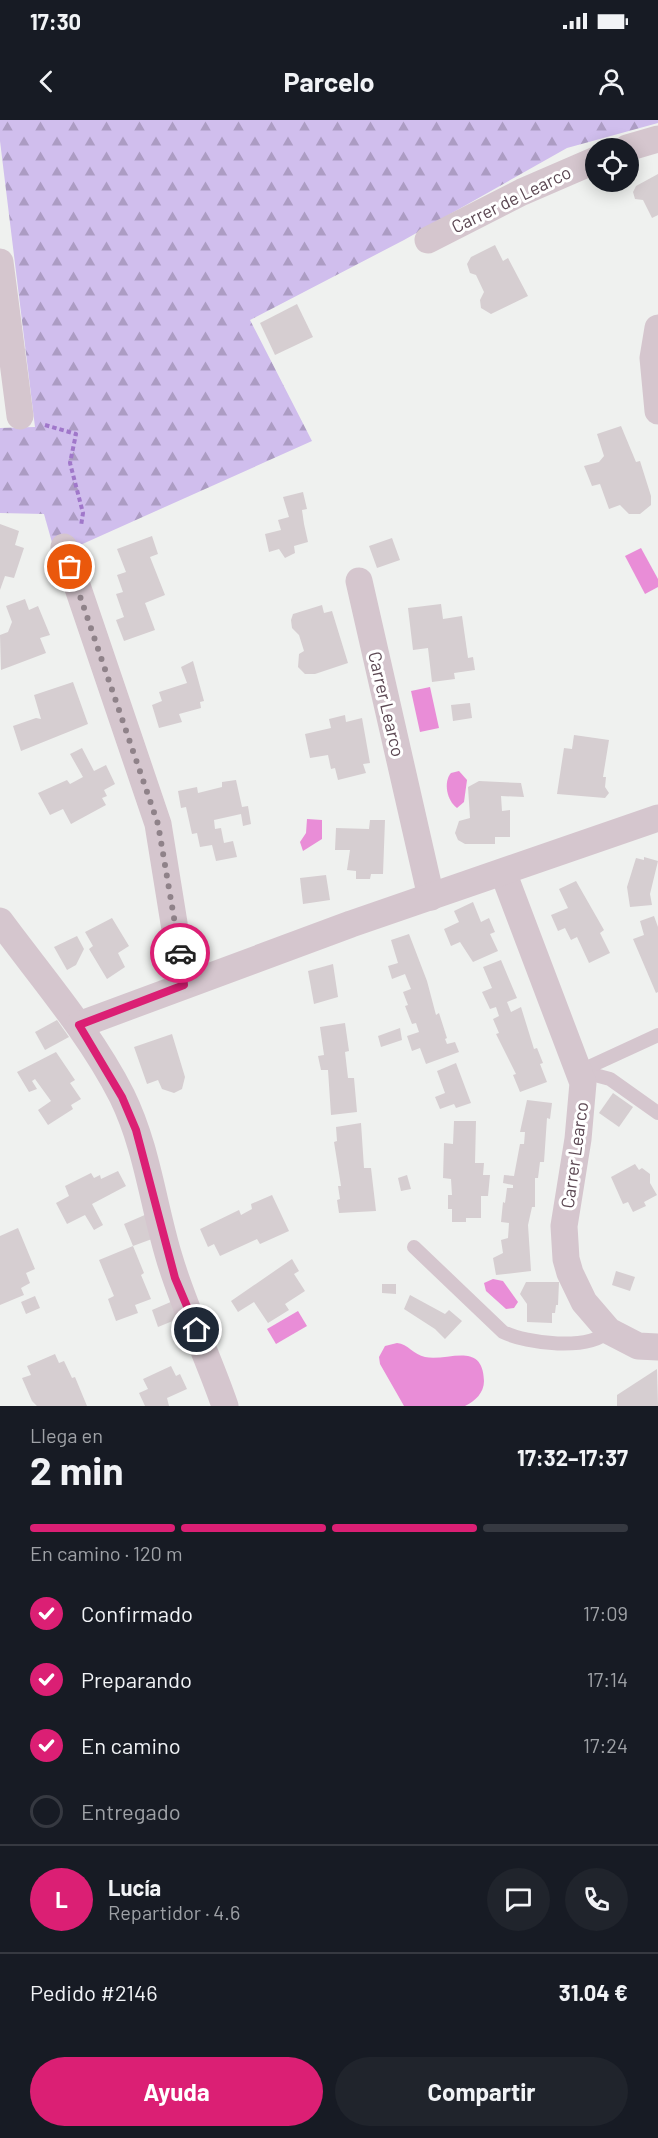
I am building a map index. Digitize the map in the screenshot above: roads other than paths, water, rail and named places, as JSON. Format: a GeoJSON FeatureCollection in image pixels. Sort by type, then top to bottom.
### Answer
{"type":"FeatureCollection","features":[{"type":"Feature","properties":{"kind":"street"},"geometry":{"type":"LineString","coordinates":[[639,145],[658,139]]}},
{"type":"Feature","properties":{"kind":"street","name":"Carrer de Learco"},"geometry":{"type":"LineString","coordinates":[[428,240],[522,192],[585,165]]}},
{"type":"Feature","properties":{"kind":"street"},"geometry":{"type":"LineString","coordinates":[[0,262],[20,416]]}},
{"type":"Feature","properties":{"kind":"street"},"geometry":{"type":"LineString","coordinates":[[658,328],[653,358],[658,411]]}},
{"type":"Feature","properties":{"kind":"street"},"geometry":{"type":"LineString","coordinates":[[64,547],[158,824],[184,985]]}},
{"type":"Feature","properties":{"kind":"street","name":"Carrer Learco"},"geometry":{"type":"LineString","coordinates":[[359,581],[431,897]]}},
{"type":"Feature","properties":{"kind":"street"},"geometry":{"type":"LineString","coordinates":[[79,1025],[184,985],[658,818]]}},
{"type":"Feature","properties":{"kind":"street","name":"Carrer Learco"},"geometry":{"type":"LineString","coordinates":[[503,872],[580,1071],[583,1098],[563,1241],[566,1259],[576,1289],[596,1319],[609,1331],[638,1346],[658,1347]]}},
{"type":"Feature","properties":{"kind":"street"},"geometry":{"type":"LineString","coordinates":[[0,921],[79,1025],[122,1097],[136,1130],[175,1278],[202,1342],[225,1406]]}},
{"type":"Feature","properties":{"kind":"lane"},"geometry":{"type":"LineString","coordinates":[[580,1071],[658,1035]]}},
{"type":"Feature","properties":{"kind":"lane"},"geometry":{"type":"LineString","coordinates":[[580,1071],[610,1079],[658,1113]]}},
{"type":"Feature","properties":{"kind":"lane"},"geometry":{"type":"LineString","coordinates":[[414,1247],[503,1332],[516,1338],[591,1342],[609,1331]]}}]}
